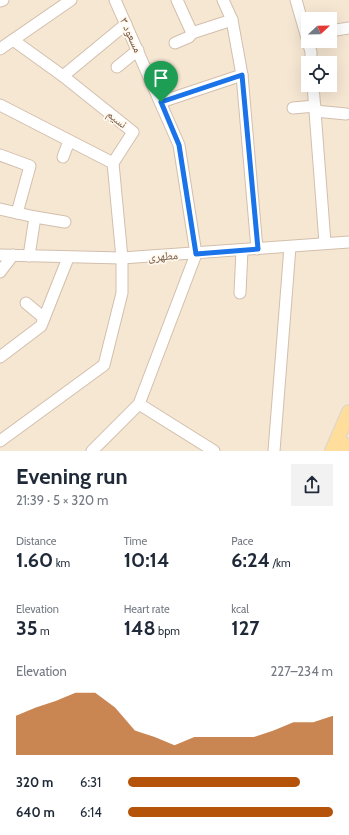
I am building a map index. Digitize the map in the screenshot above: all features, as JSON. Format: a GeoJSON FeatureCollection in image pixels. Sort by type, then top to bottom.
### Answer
{"type":"FeatureCollection","features":[{"type":"Feature","properties":{"kind":"main road"},"geometry":{"type":"LineString","coordinates":[[349,412],[334,446],[349,447]]}},
{"type":"Feature","properties":{"kind":"street"},"geometry":{"type":"LineString","coordinates":[[0,49],[71,0]]}},
{"type":"Feature","properties":{"kind":"street","name":"مسعود ۳"},"geometry":{"type":"LineString","coordinates":[[115,0],[179,145],[196,254]]}},
{"type":"Feature","properties":{"kind":"street"},"geometry":{"type":"LineString","coordinates":[[178,0],[192,33]]}},
{"type":"Feature","properties":{"kind":"street"},"geometry":{"type":"LineString","coordinates":[[223,0],[232,20],[242,75],[258,249]]}},
{"type":"Feature","properties":{"kind":"street"},"geometry":{"type":"LineString","coordinates":[[296,0],[301,16]]}},
{"type":"Feature","properties":{"kind":"street"},"geometry":{"type":"LineString","coordinates":[[175,43],[189,38],[192,33],[232,20]]}},
{"type":"Feature","properties":{"kind":"street"},"geometry":{"type":"LineString","coordinates":[[63,76],[126,24]]}},
{"type":"Feature","properties":{"kind":"street"},"geometry":{"type":"LineString","coordinates":[[337,30],[349,28]]}},
{"type":"Feature","properties":{"kind":"street","name":"نسیم"},"geometry":{"type":"LineString","coordinates":[[13,40],[63,76],[134,132],[112,163]]}},
{"type":"Feature","properties":{"kind":"street"},"geometry":{"type":"LineString","coordinates":[[118,67],[138,50]]}},
{"type":"Feature","properties":{"kind":"street"},"geometry":{"type":"LineString","coordinates":[[161,102],[242,75]]}},
{"type":"Feature","properties":{"kind":"street"},"geometry":{"type":"LineString","coordinates":[[314,92],[325,243]]}},
{"type":"Feature","properties":{"kind":"street"},"geometry":{"type":"LineString","coordinates":[[0,105],[112,163],[122,258],[122,293],[104,365],[0,441]]}},
{"type":"Feature","properties":{"kind":"street"},"geometry":{"type":"LineString","coordinates":[[292,108],[315,109],[346,114]]}},
{"type":"Feature","properties":{"kind":"street"},"geometry":{"type":"LineString","coordinates":[[62,157],[69,141]]}},
{"type":"Feature","properties":{"kind":"street"},"geometry":{"type":"LineString","coordinates":[[0,155],[30,166],[17,213]]}},
{"type":"Feature","properties":{"kind":"street"},"geometry":{"type":"LineString","coordinates":[[0,209],[65,222]]}},
{"type":"Feature","properties":{"kind":"street"},"geometry":{"type":"LineString","coordinates":[[29,256],[35,217]]}},
{"type":"Feature","properties":{"kind":"street","name":"مطهری"},"geometry":{"type":"LineString","coordinates":[[0,255],[68,258],[122,258],[196,254],[349,242]]}},
{"type":"Feature","properties":{"kind":"street"},"geometry":{"type":"LineString","coordinates":[[274,451],[290,247]]}},
{"type":"Feature","properties":{"kind":"street"},"geometry":{"type":"LineString","coordinates":[[240,293],[242,250]]}},
{"type":"Feature","properties":{"kind":"street"},"geometry":{"type":"LineString","coordinates":[[92,451],[139,404],[196,254]]}},
{"type":"Feature","properties":{"kind":"street"},"geometry":{"type":"LineString","coordinates":[[0,272],[13,255]]}},
{"type":"Feature","properties":{"kind":"street"},"geometry":{"type":"LineString","coordinates":[[0,357],[41,326],[68,258]]}},
{"type":"Feature","properties":{"kind":"street"},"geometry":{"type":"LineString","coordinates":[[26,303],[44,318]]}},
{"type":"Feature","properties":{"kind":"street"},"geometry":{"type":"LineString","coordinates":[[139,404],[214,451]]}},
{"type":"Feature","properties":{"kind":"shaded area"},"geometry":{"type":"Polygon","coordinates":[[[0,0],[349,0],[349,451],[0,451],[0,0]]]}},
{"type":"Feature","properties":{"kind":"route"},"geometry":{"type":"LineString","coordinates":[[242,75],[258,249],[196,254],[179,145],[161,102],[242,75]]}}]}
